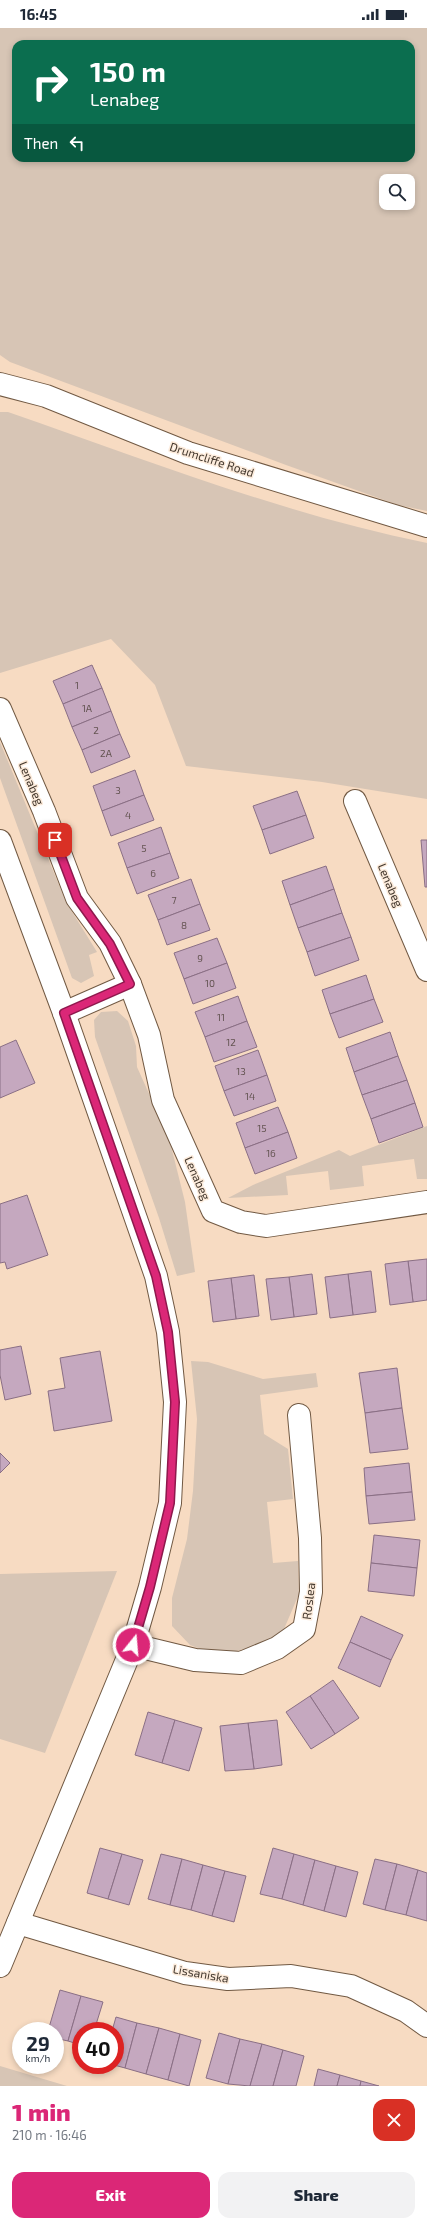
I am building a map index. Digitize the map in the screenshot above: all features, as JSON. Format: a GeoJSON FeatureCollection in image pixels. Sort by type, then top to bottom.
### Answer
{"type":"FeatureCollection","features":[{"type":"Feature","properties":{"kind":"street","name":"Drumcliffe Road"},"geometry":{"type":"LineString","coordinates":[[0,384],[46,396],[188,453],[427,526]]}},
{"type":"Feature","properties":{"kind":"street","name":"Lenabeg"},"geometry":{"type":"LineString","coordinates":[[0,709],[44,811],[77,898],[110,944],[130,984],[149,1034],[163,1100],[213,1211],[241,1222],[266,1226],[427,1202]]}},
{"type":"Feature","properties":{"kind":"street","name":"Lenabeg"},"geometry":{"type":"LineString","coordinates":[[355,801],[427,971]]}},
{"type":"Feature","properties":{"kind":"street"},"geometry":{"type":"LineString","coordinates":[[0,841],[64,1013],[156,1276],[168,1332],[175,1402],[170,1503],[150,1587],[133,1645],[0,1966]]}},
{"type":"Feature","properties":{"kind":"street"},"geometry":{"type":"LineString","coordinates":[[64,1013],[130,984]]}},
{"type":"Feature","properties":{"kind":"street","name":"Roslea"},"geometry":{"type":"LineString","coordinates":[[133,1645],[196,1660],[241,1663],[278,1648],[304,1629],[310,1592],[310,1538],[299,1415]]}},
{"type":"Feature","properties":{"kind":"street","name":"Lissaniska"},"geometry":{"type":"LineString","coordinates":[[18,1923],[185,1973],[228,1979],[291,1976],[351,1986],[406,2011],[427,2026]]}},
{"type":"Feature","properties":{"kind":"shaded area"},"geometry":{"type":"Polygon","coordinates":[[[0,28],[427,28],[427,511],[398,505],[10,362],[0,355],[0,28]]]}},
{"type":"Feature","properties":{"kind":"shaded area"},"geometry":{"type":"Polygon","coordinates":[[[0,412],[8,412],[216,485],[268,501],[374,531],[427,543],[427,799],[322,782],[186,766],[155,685],[111,639],[0,673],[0,412]]]}},
{"type":"Feature","properties":{"kind":"shaded area"},"geometry":{"type":"Polygon","coordinates":[[[0,742],[66,902],[97,952],[89,955],[94,976],[81,983],[72,978],[0,778],[0,742]]]}},
{"type":"Feature","properties":{"kind":"shaded area"},"geometry":{"type":"Polygon","coordinates":[[[117,1011],[128,1021],[136,1046],[137,1067],[169,1138],[185,1202],[195,1272],[177,1276],[159,1218],[95,1037],[94,1020],[101,1012],[117,1011]]]}},
{"type":"Feature","properties":{"kind":"shaded area"},"geometry":{"type":"Polygon","coordinates":[[[427,1126],[427,1179],[417,1179],[414,1159],[362,1166],[364,1186],[330,1190],[328,1171],[286,1176],[288,1195],[228,1198],[253,1185],[339,1150],[350,1156],[427,1126]]]}},
{"type":"Feature","properties":{"kind":"shaded area"},"geometry":{"type":"Polygon","coordinates":[[[191,1361],[208,1362],[263,1379],[316,1373],[318,1387],[260,1395],[264,1434],[288,1449],[293,1499],[267,1502],[273,1563],[298,1561],[299,1594],[284,1629],[265,1644],[232,1652],[208,1652],[190,1645],[172,1626],[172,1598],[187,1539],[193,1491],[197,1419],[191,1361]]]}},
{"type":"Feature","properties":{"kind":"shaded area"},"geometry":{"type":"Polygon","coordinates":[[[117,1571],[45,1753],[0,1739],[0,1574],[117,1571]]]}},
{"type":"Feature","properties":{"kind":"shaded area"},"geometry":{"type":"Polygon","coordinates":[[[0,2066],[12,2070],[12,2074],[27,2074],[67,2086],[0,2086],[0,2066]]]}},
{"type":"Feature","properties":{"kind":"building"},"geometry":{"type":"Polygon","coordinates":[[[92,665],[102,688],[63,704],[53,681],[92,665]]]}},
{"type":"Feature","properties":{"kind":"building"},"geometry":{"type":"Polygon","coordinates":[[[102,688],[111,711],[72,727],[63,704],[102,688]]]}},
{"type":"Feature","properties":{"kind":"building"},"geometry":{"type":"Polygon","coordinates":[[[111,711],[120,734],[82,750],[72,727],[111,711]]]}},
{"type":"Feature","properties":{"kind":"building"},"geometry":{"type":"Polygon","coordinates":[[[120,734],[130,757],[91,773],[82,750],[120,734]]]}},
{"type":"Feature","properties":{"kind":"building"},"geometry":{"type":"Polygon","coordinates":[[[135,770],[144,795],[102,811],[93,786],[135,770]]]}},
{"type":"Feature","properties":{"kind":"building"},"geometry":{"type":"Polygon","coordinates":[[[297,791],[306,815],[262,830],[253,806],[297,791]]]}},
{"type":"Feature","properties":{"kind":"building"},"geometry":{"type":"Polygon","coordinates":[[[144,795],[154,820],[111,836],[102,811],[144,795]]]}},
{"type":"Feature","properties":{"kind":"building"},"geometry":{"type":"Polygon","coordinates":[[[306,815],[314,838],[270,854],[262,830],[306,815]]]}},
{"type":"Feature","properties":{"kind":"building"},"geometry":{"type":"Polygon","coordinates":[[[161,827],[170,853],[127,868],[118,843],[161,827]]]}},
{"type":"Feature","properties":{"kind":"building"},"geometry":{"type":"Polygon","coordinates":[[[421,840],[427,840],[427,887],[425,887],[421,840]]]}},
{"type":"Feature","properties":{"kind":"building"},"geometry":{"type":"Polygon","coordinates":[[[170,853],[179,878],[137,894],[127,868],[170,853]]]}},
{"type":"Feature","properties":{"kind":"building"},"geometry":{"type":"Polygon","coordinates":[[[326,866],[334,889],[290,905],[282,881],[326,866]]]}},
{"type":"Feature","properties":{"kind":"building"},"geometry":{"type":"Polygon","coordinates":[[[191,879],[200,904],[158,920],[148,895],[191,879]]]}},
{"type":"Feature","properties":{"kind":"building"},"geometry":{"type":"Polygon","coordinates":[[[334,889],[342,913],[298,928],[290,905],[334,889]]]}},
{"type":"Feature","properties":{"kind":"building"},"geometry":{"type":"Polygon","coordinates":[[[200,904],[210,930],[167,945],[158,920],[200,904]]]}},
{"type":"Feature","properties":{"kind":"building"},"geometry":{"type":"Polygon","coordinates":[[[342,913],[351,937],[307,952],[298,928],[342,913]]]}},
{"type":"Feature","properties":{"kind":"building"},"geometry":{"type":"Polygon","coordinates":[[[351,937],[359,960],[315,976],[307,952],[351,937]]]}},
{"type":"Feature","properties":{"kind":"building"},"geometry":{"type":"Polygon","coordinates":[[[217,938],[227,963],[184,979],[174,953],[217,938]]]}},
{"type":"Feature","properties":{"kind":"building"},"geometry":{"type":"Polygon","coordinates":[[[227,963],[236,988],[193,1004],[184,979],[227,963]]]}},
{"type":"Feature","properties":{"kind":"building"},"geometry":{"type":"Polygon","coordinates":[[[366,975],[374,999],[330,1014],[322,990],[366,975]]]}},
{"type":"Feature","properties":{"kind":"building"},"geometry":{"type":"Polygon","coordinates":[[[238,996],[247,1021],[205,1037],[195,1012],[238,996]]]}},
{"type":"Feature","properties":{"kind":"building"},"geometry":{"type":"Polygon","coordinates":[[[374,999],[383,1022],[339,1038],[330,1014],[374,999]]]}},
{"type":"Feature","properties":{"kind":"building"},"geometry":{"type":"Polygon","coordinates":[[[247,1021],[257,1047],[214,1062],[205,1037],[247,1021]]]}},
{"type":"Feature","properties":{"kind":"building"},"geometry":{"type":"Polygon","coordinates":[[[390,1032],[398,1056],[354,1072],[346,1048],[390,1032]]]}},
{"type":"Feature","properties":{"kind":"building"},"geometry":{"type":"Polygon","coordinates":[[[16,1040],[35,1083],[0,1098],[0,1047],[16,1040]]]}},
{"type":"Feature","properties":{"kind":"building"},"geometry":{"type":"Polygon","coordinates":[[[258,1050],[267,1075],[224,1091],[215,1066],[258,1050]]]}},
{"type":"Feature","properties":{"kind":"building"},"geometry":{"type":"Polygon","coordinates":[[[398,1056],[407,1080],[362,1095],[354,1072],[398,1056]]]}},
{"type":"Feature","properties":{"kind":"building"},"geometry":{"type":"Polygon","coordinates":[[[267,1075],[276,1101],[234,1116],[224,1091],[267,1075]]]}},
{"type":"Feature","properties":{"kind":"building"},"geometry":{"type":"Polygon","coordinates":[[[407,1080],[415,1103],[371,1119],[362,1095],[407,1080]]]}},
{"type":"Feature","properties":{"kind":"building"},"geometry":{"type":"Polygon","coordinates":[[[415,1103],[423,1127],[379,1143],[371,1119],[415,1103]]]}},
{"type":"Feature","properties":{"kind":"building"},"geometry":{"type":"Polygon","coordinates":[[[278,1107],[288,1132],[245,1148],[236,1123],[278,1107]]]}},
{"type":"Feature","properties":{"kind":"building"},"geometry":{"type":"Polygon","coordinates":[[[288,1132],[297,1158],[255,1174],[245,1148],[288,1132]]]}},
{"type":"Feature","properties":{"kind":"building"},"geometry":{"type":"Polygon","coordinates":[[[27,1195],[48,1255],[7,1269],[5,1262],[0,1263],[0,1204],[27,1195]]]}},
{"type":"Feature","properties":{"kind":"building"},"geometry":{"type":"Polygon","coordinates":[[[427,1259],[427,1300],[413,1302],[408,1261],[427,1259]]]}},
{"type":"Feature","properties":{"kind":"building"},"geometry":{"type":"Polygon","coordinates":[[[408,1261],[413,1302],[390,1305],[385,1264],[408,1261]]]}},
{"type":"Feature","properties":{"kind":"building"},"geometry":{"type":"Polygon","coordinates":[[[371,1271],[376,1312],[353,1315],[348,1274],[371,1271]]]}},
{"type":"Feature","properties":{"kind":"building"},"geometry":{"type":"Polygon","coordinates":[[[312,1274],[317,1314],[294,1317],[289,1277],[312,1274]]]}},
{"type":"Feature","properties":{"kind":"building"},"geometry":{"type":"Polygon","coordinates":[[[348,1274],[353,1315],[330,1318],[325,1277],[348,1274]]]}},
{"type":"Feature","properties":{"kind":"building"},"geometry":{"type":"Polygon","coordinates":[[[254,1275],[259,1316],[236,1319],[231,1278],[254,1275]]]}},
{"type":"Feature","properties":{"kind":"building"},"geometry":{"type":"Polygon","coordinates":[[[289,1277],[294,1317],[271,1320],[266,1279],[289,1277]]]}},
{"type":"Feature","properties":{"kind":"building"},"geometry":{"type":"Polygon","coordinates":[[[231,1278],[236,1319],[213,1322],[208,1281],[231,1278]]]}},
{"type":"Feature","properties":{"kind":"building"},"geometry":{"type":"Polygon","coordinates":[[[21,1346],[31,1394],[5,1400],[0,1375],[0,1350],[21,1346]]]}},
{"type":"Feature","properties":{"kind":"building"},"geometry":{"type":"Polygon","coordinates":[[[100,1351],[112,1421],[54,1431],[48,1391],[65,1388],[60,1358],[100,1351]]]}},
{"type":"Feature","properties":{"kind":"building"},"geometry":{"type":"Polygon","coordinates":[[[397,1368],[402,1408],[365,1413],[359,1373],[397,1368]]]}},
{"type":"Feature","properties":{"kind":"building"},"geometry":{"type":"Polygon","coordinates":[[[402,1408],[408,1449],[370,1453],[365,1413],[402,1408]]]}},
{"type":"Feature","properties":{"kind":"building"},"geometry":{"type":"Polygon","coordinates":[[[0,1453],[10,1463],[0,1473],[0,1453]]]}},
{"type":"Feature","properties":{"kind":"building"},"geometry":{"type":"Polygon","coordinates":[[[409,1463],[412,1492],[366,1496],[364,1468],[409,1463]]]}},
{"type":"Feature","properties":{"kind":"building"},"geometry":{"type":"Polygon","coordinates":[[[412,1492],[415,1520],[369,1524],[366,1496],[412,1492]]]}},
{"type":"Feature","properties":{"kind":"building"},"geometry":{"type":"Polygon","coordinates":[[[374,1535],[420,1540],[417,1568],[371,1563],[374,1535]]]}},
{"type":"Feature","properties":{"kind":"building"},"geometry":{"type":"Polygon","coordinates":[[[371,1563],[417,1568],[414,1596],[368,1591],[371,1563]]]}},
{"type":"Feature","properties":{"kind":"building"},"geometry":{"type":"Polygon","coordinates":[[[361,1616],[403,1635],[391,1660],[350,1642],[361,1616]]]}},
{"type":"Feature","properties":{"kind":"building"},"geometry":{"type":"Polygon","coordinates":[[[350,1642],[391,1660],[380,1687],[338,1668],[350,1642]]]}},
{"type":"Feature","properties":{"kind":"building"},"geometry":{"type":"Polygon","coordinates":[[[333,1680],[359,1718],[335,1734],[310,1696],[333,1680]]]}},
{"type":"Feature","properties":{"kind":"building"},"geometry":{"type":"Polygon","coordinates":[[[310,1696],[335,1734],[311,1749],[286,1712],[310,1696]]]}},
{"type":"Feature","properties":{"kind":"building"},"geometry":{"type":"Polygon","coordinates":[[[148,1712],[175,1720],[162,1763],[135,1755],[148,1712]]]}},
{"type":"Feature","properties":{"kind":"building"},"geometry":{"type":"Polygon","coordinates":[[[175,1720],[202,1728],[189,1771],[162,1763],[175,1720]]]}},
{"type":"Feature","properties":{"kind":"building"},"geometry":{"type":"Polygon","coordinates":[[[277,1720],[282,1765],[254,1769],[248,1723],[277,1720]]]}},
{"type":"Feature","properties":{"kind":"building"},"geometry":{"type":"Polygon","coordinates":[[[248,1723],[254,1769],[225,1771],[220,1726],[248,1723]]]}},
{"type":"Feature","properties":{"kind":"building"},"geometry":{"type":"Polygon","coordinates":[[[100,1848],[122,1854],[108,1899],[87,1893],[100,1848]]]}},
{"type":"Feature","properties":{"kind":"building"},"geometry":{"type":"Polygon","coordinates":[[[273,1848],[294,1854],[282,1899],[260,1894],[273,1848]]]}},
{"type":"Feature","properties":{"kind":"building"},"geometry":{"type":"Polygon","coordinates":[[[122,1854],[143,1860],[129,1905],[108,1899],[122,1854]]]}},
{"type":"Feature","properties":{"kind":"building"},"geometry":{"type":"Polygon","coordinates":[[[161,1854],[182,1859],[170,1905],[148,1899],[161,1854]]]}},
{"type":"Feature","properties":{"kind":"building"},"geometry":{"type":"Polygon","coordinates":[[[294,1854],[315,1860],[303,1905],[282,1899],[294,1854]]]}},
{"type":"Feature","properties":{"kind":"building"},"geometry":{"type":"Polygon","coordinates":[[[182,1859],[203,1865],[191,1910],[170,1905],[182,1859]]]}},
{"type":"Feature","properties":{"kind":"building"},"geometry":{"type":"Polygon","coordinates":[[[375,1859],[397,1864],[385,1910],[363,1904],[375,1859]]]}},
{"type":"Feature","properties":{"kind":"building"},"geometry":{"type":"Polygon","coordinates":[[[315,1860],[336,1866],[324,1911],[303,1905],[315,1860]]]}},
{"type":"Feature","properties":{"kind":"building"},"geometry":{"type":"Polygon","coordinates":[[[397,1864],[418,1870],[406,1915],[385,1910],[397,1864]]]}},
{"type":"Feature","properties":{"kind":"building"},"geometry":{"type":"Polygon","coordinates":[[[203,1865],[225,1871],[212,1916],[191,1910],[203,1865]]]}},
{"type":"Feature","properties":{"kind":"building"},"geometry":{"type":"Polygon","coordinates":[[[336,1866],[358,1872],[346,1917],[324,1911],[336,1866]]]}},
{"type":"Feature","properties":{"kind":"building"},"geometry":{"type":"Polygon","coordinates":[[[418,1870],[427,1873],[427,1921],[406,1915],[418,1870]]]}},
{"type":"Feature","properties":{"kind":"building"},"geometry":{"type":"Polygon","coordinates":[[[225,1871],[246,1876],[234,1922],[212,1916],[225,1871]]]}},
{"type":"Feature","properties":{"kind":"building"},"geometry":{"type":"Polygon","coordinates":[[[60,1990],[81,1996],[73,2022],[72,2022],[68,2041],[64,2040],[64,2022],[51,2022],[60,1990]]]}},
{"type":"Feature","properties":{"kind":"building"},"geometry":{"type":"Polygon","coordinates":[[[81,1996],[103,2002],[97,2022],[73,2022],[81,1996]]]}},
{"type":"Feature","properties":{"kind":"building"},"geometry":{"type":"Polygon","coordinates":[[[116,2017],[137,2023],[125,2068],[124,2022],[115,2022],[116,2017]]]}},
{"type":"Feature","properties":{"kind":"building"},"geometry":{"type":"Polygon","coordinates":[[[137,2023],[159,2028],[146,2074],[125,2068],[137,2023]]]}},
{"type":"Feature","properties":{"kind":"building"},"geometry":{"type":"Polygon","coordinates":[[[72,2027],[72,2042],[68,2041],[72,2027]]]}},
{"type":"Feature","properties":{"kind":"building"},"geometry":{"type":"Polygon","coordinates":[[[159,2028],[180,2034],[168,2080],[146,2074],[159,2028]]]}},
{"type":"Feature","properties":{"kind":"building"},"geometry":{"type":"Polygon","coordinates":[[[219,2033],[240,2039],[228,2084],[206,2078],[219,2033]]]}},
{"type":"Feature","properties":{"kind":"building"},"geometry":{"type":"Polygon","coordinates":[[[180,2034],[201,2040],[189,2086],[168,2080],[180,2034]]]}},
{"type":"Feature","properties":{"kind":"building"},"geometry":{"type":"Polygon","coordinates":[[[240,2039],[262,2044],[250,2086],[228,2084],[240,2039]]]}},
{"type":"Feature","properties":{"kind":"building"},"geometry":{"type":"Polygon","coordinates":[[[262,2044],[283,2050],[273,2086],[250,2086],[262,2044]]]}},
{"type":"Feature","properties":{"kind":"building"},"geometry":{"type":"Polygon","coordinates":[[[283,2050],[304,2056],[296,2086],[273,2086],[283,2050]]]}},
{"type":"Feature","properties":{"kind":"building"},"geometry":{"type":"Polygon","coordinates":[[[318,2069],[340,2075],[337,2086],[314,2086],[318,2069]]]}},
{"type":"Feature","properties":{"kind":"building"},"geometry":{"type":"Polygon","coordinates":[[[340,2075],[361,2081],[360,2086],[337,2086],[340,2075]]]}},
{"type":"Feature","properties":{"kind":"building"},"geometry":{"type":"Polygon","coordinates":[[[361,2081],[379,2086],[360,2086],[361,2081]]]}},
{"type":"Feature","properties":{"kind":"route"},"geometry":{"type":"LineString","coordinates":[[55,840],[77,898],[110,944],[130,984],[64,1013],[156,1276],[168,1332],[171,1360],[175,1402],[170,1503],[150,1587],[133,1645]]}}]}
